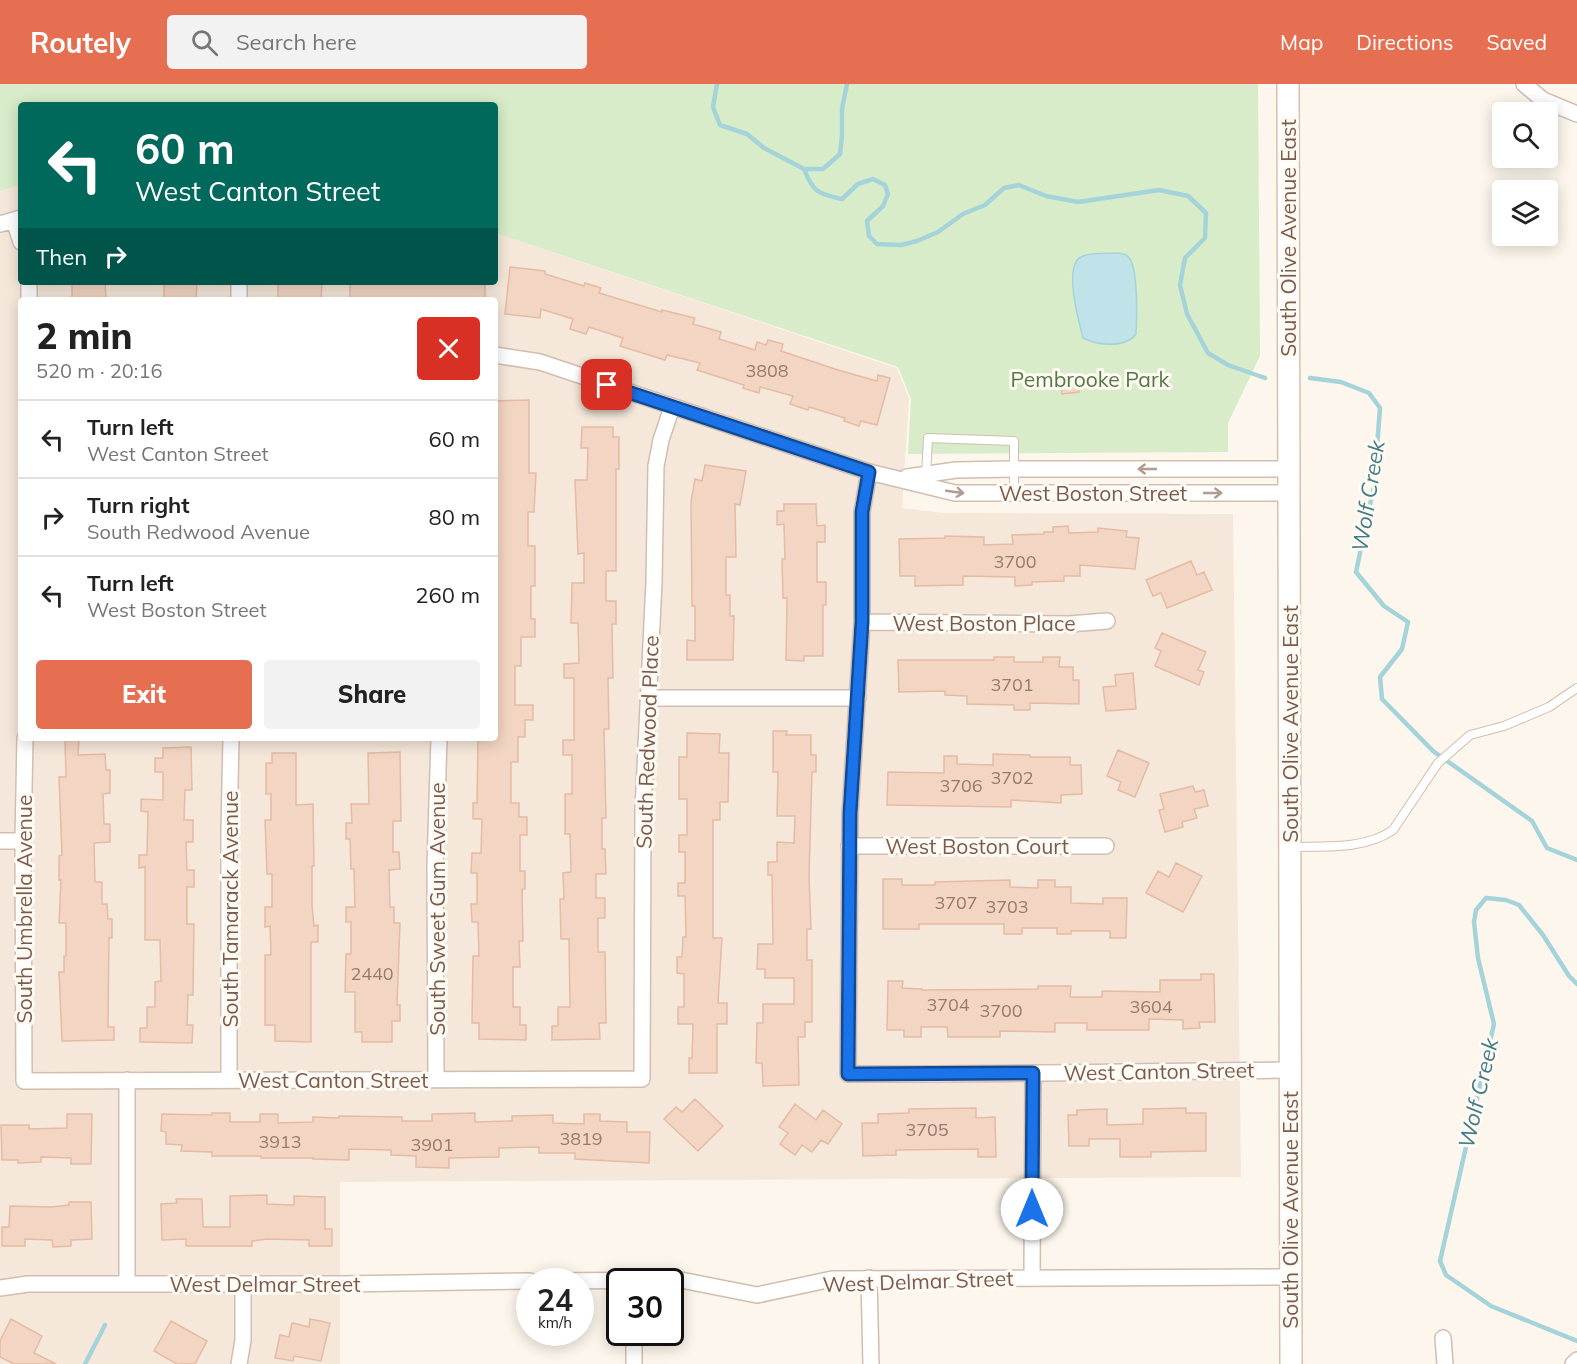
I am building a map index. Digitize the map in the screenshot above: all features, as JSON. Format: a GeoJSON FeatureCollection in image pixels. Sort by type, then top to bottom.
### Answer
{"type":"FeatureCollection","features":[{"type":"Feature","properties":{"kind":"street","name":"South Olive Avenue East"},"geometry":{"type":"LineString","coordinates":[[1288,84],[1291,1364]]}},
{"type":"Feature","properties":{"kind":"street"},"geometry":{"type":"LineString","coordinates":[[1524,84],[1543,100],[1577,114]]}},
{"type":"Feature","properties":{"kind":"street"},"geometry":{"type":"LineString","coordinates":[[12,221],[18,235]]}},
{"type":"Feature","properties":{"kind":"street","name":"West Boston Street"},"geometry":{"type":"LineString","coordinates":[[498,355],[540,362],[869,472],[898,478],[926,480],[955,493],[1289,493]]}},
{"type":"Feature","properties":{"kind":"street","name":"South Redwood Place"},"geometry":{"type":"LineString","coordinates":[[642,1079],[643,810],[654,582],[656,466],[661,440],[672,407]]}},
{"type":"Feature","properties":{"kind":"street","name":"West Boston Street"},"geometry":{"type":"LineString","coordinates":[[926,480],[956,470],[1289,469]]}},
{"type":"Feature","properties":{"kind":"street"},"geometry":{"type":"LineString","coordinates":[[849,846],[862,622],[862,512],[869,472]]}},
{"type":"Feature","properties":{"kind":"street","name":"West Boston Place"},"geometry":{"type":"LineString","coordinates":[[862,622],[1069,624],[1107,621]]}},
{"type":"Feature","properties":{"kind":"street"},"geometry":{"type":"LineString","coordinates":[[648,698],[858,698]]}},
{"type":"Feature","properties":{"kind":"street","name":"South Umbrella Avenue"},"geometry":{"type":"LineString","coordinates":[[24,1081],[25,741]]}},
{"type":"Feature","properties":{"kind":"street","name":"South Tamarack Avenue"},"geometry":{"type":"LineString","coordinates":[[229,1080],[231,741]]}},
{"type":"Feature","properties":{"kind":"street","name":"South Sweet Gum Avenue"},"geometry":{"type":"LineString","coordinates":[[436,1079],[435,855],[439,741]]}},
{"type":"Feature","properties":{"kind":"street"},"geometry":{"type":"LineString","coordinates":[[0,841],[23,841]]}},
{"type":"Feature","properties":{"kind":"street","name":"West Boston Court"},"geometry":{"type":"LineString","coordinates":[[849,846],[1106,846]]}},
{"type":"Feature","properties":{"kind":"street","name":"West Canton Street"},"geometry":{"type":"LineString","coordinates":[[849,846],[848,1074],[1290,1070]]}},
{"type":"Feature","properties":{"kind":"street"},"geometry":{"type":"LineString","coordinates":[[1032,1278],[1033,1073]]}},
{"type":"Feature","properties":{"kind":"street","name":"West Canton Street"},"geometry":{"type":"LineString","coordinates":[[24,1081],[642,1079]]}},
{"type":"Feature","properties":{"kind":"street"},"geometry":{"type":"LineString","coordinates":[[127,1080],[127,1284]]}},
{"type":"Feature","properties":{"kind":"street","name":"West Delmar Street"},"geometry":{"type":"LineString","coordinates":[[684,1281],[757,1295],[832,1279],[1291,1277]]}},
{"type":"Feature","properties":{"kind":"street"},"geometry":{"type":"LineString","coordinates":[[870,1278],[871,1364]]}},
{"type":"Feature","properties":{"kind":"street","name":"West Delmar Street"},"geometry":{"type":"LineString","coordinates":[[0,1288],[28,1284],[516,1281]]}},
{"type":"Feature","properties":{"kind":"street"},"geometry":{"type":"LineString","coordinates":[[239,1364],[243,1340],[243,1284]]}},
{"type":"Feature","properties":{"kind":"street"},"geometry":{"type":"LineString","coordinates":[[1443,1338],[1445,1364]]}},
{"type":"Feature","properties":{"kind":"street"},"geometry":{"type":"LineString","coordinates":[[634,1346],[634,1364]]}},
{"type":"Feature","properties":{"kind":"street"},"geometry":{"type":"LineString","coordinates":[[1573,1364],[1577,1360]]}},
{"type":"Feature","properties":{"kind":"lane"},"geometry":{"type":"LineString","coordinates":[[926,480],[928,438],[1014,441],[1014,494]]}},
{"type":"Feature","properties":{"kind":"lane"},"geometry":{"type":"LineString","coordinates":[[1290,847],[1364,843],[1386,835],[1393,830],[1438,763],[1470,735],[1504,726],[1549,707],[1577,688]]}},
{"type":"Feature","properties":{"kind":"shaded area"},"geometry":{"type":"Polygon","coordinates":[[[18,186],[18,285],[498,285],[498,234],[897,368],[909,398],[902,508],[943,513],[1233,514],[1241,1177],[340,1182],[340,1364],[0,1364],[0,191],[18,186]]]}},
{"type":"Feature","properties":{"kind":"green space","name":"Pembrooke Park"},"geometry":{"type":"Polygon","coordinates":[[[0,84],[1258,84],[1260,356],[1228,423],[1228,452],[908,454],[911,399],[898,367],[498,234],[498,102],[18,102],[18,186],[0,191],[0,84]]]}},
{"type":"Feature","properties":{"kind":"water"},"geometry":{"type":"Polygon","coordinates":[[[1118,253],[1128,256],[1133,265],[1136,334],[1131,339],[1118,344],[1083,338],[1074,295],[1073,271],[1076,262],[1085,255],[1118,253]]]}},
{"type":"Feature","properties":{"kind":"building"},"geometry":{"type":"Polygon","coordinates":[[[510,267],[545,271],[545,274],[584,286],[585,283],[601,288],[599,293],[662,312],[662,310],[695,318],[693,324],[721,332],[719,339],[755,350],[757,342],[766,345],[768,340],[783,344],[781,351],[838,370],[877,381],[878,375],[890,378],[877,425],[861,421],[859,426],[844,421],[845,418],[790,404],[793,396],[760,387],[759,393],[743,388],[744,385],[697,370],[700,363],[667,355],[665,360],[620,346],[623,338],[589,327],[586,334],[570,329],[573,319],[541,309],[540,318],[505,314],[510,267]]]}},
{"type":"Feature","properties":{"kind":"building"},"geometry":{"type":"Polygon","coordinates":[[[72,285],[105,285],[106,297],[72,297],[72,285]]]}},
{"type":"Feature","properties":{"kind":"building"},"geometry":{"type":"Polygon","coordinates":[[[164,285],[197,285],[196,297],[164,297],[164,285]]]}},
{"type":"Feature","properties":{"kind":"building"},"geometry":{"type":"Polygon","coordinates":[[[278,285],[322,285],[321,297],[278,297],[278,285]]]}},
{"type":"Feature","properties":{"kind":"building"},"geometry":{"type":"Polygon","coordinates":[[[350,285],[485,285],[485,297],[350,297],[350,285]]]}},
{"type":"Feature","properties":{"kind":"building"},"geometry":{"type":"Polygon","coordinates":[[[1078,376],[1079,392],[1062,394],[1061,377],[1078,376]]]}},
{"type":"Feature","properties":{"kind":"building"},"geometry":{"type":"Polygon","coordinates":[[[529,400],[529,473],[536,473],[534,512],[528,512],[528,546],[535,546],[535,586],[531,586],[531,619],[535,619],[535,637],[521,637],[521,666],[515,666],[515,705],[533,705],[533,720],[525,720],[525,737],[518,737],[518,762],[511,762],[511,803],[519,803],[519,817],[527,817],[527,835],[520,835],[520,871],[525,871],[525,889],[522,889],[523,941],[519,941],[520,967],[513,967],[513,1007],[520,1007],[520,1025],[526,1025],[526,1040],[479,1039],[479,1023],[472,1023],[473,956],[479,956],[478,922],[472,922],[471,904],[477,904],[477,873],[471,873],[472,853],[481,853],[482,819],[473,819],[473,803],[477,803],[478,741],[498,741],[498,401],[529,400]]]}},
{"type":"Feature","properties":{"kind":"building"},"geometry":{"type":"Polygon","coordinates":[[[582,427],[613,427],[613,437],[619,437],[619,469],[616,469],[616,571],[606,571],[606,601],[616,601],[616,624],[612,624],[613,678],[608,678],[609,729],[604,729],[606,818],[602,818],[602,849],[605,849],[606,874],[596,874],[596,898],[605,898],[605,918],[598,918],[598,952],[605,952],[606,1023],[599,1023],[600,1039],[552,1040],[552,1026],[558,1026],[558,1007],[570,1007],[569,939],[561,939],[560,899],[564,899],[563,873],[571,872],[570,834],[565,834],[565,794],[572,794],[572,755],[563,755],[563,740],[574,740],[574,678],[564,678],[564,664],[579,663],[578,623],[571,623],[572,583],[584,583],[584,553],[578,554],[575,480],[587,480],[588,448],[581,448],[582,427]]]}},
{"type":"Feature","properties":{"kind":"building"},"geometry":{"type":"Polygon","coordinates":[[[705,465],[746,471],[740,505],[735,504],[736,557],[726,557],[726,595],[730,595],[730,616],[734,616],[733,660],[687,660],[687,640],[695,641],[695,606],[692,606],[691,502],[695,479],[702,481],[705,465]]]}},
{"type":"Feature","properties":{"kind":"building"},"geometry":{"type":"Polygon","coordinates":[[[784,504],[816,504],[817,526],[825,525],[825,542],[817,542],[817,582],[826,582],[826,605],[823,605],[823,656],[804,656],[804,661],[786,660],[787,598],[783,598],[782,559],[785,559],[784,524],[777,525],[777,511],[784,511],[784,504]]]}},
{"type":"Feature","properties":{"kind":"building"},"geometry":{"type":"Polygon","coordinates":[[[1068,526],[1069,533],[1098,532],[1098,528],[1127,531],[1126,537],[1139,538],[1135,569],[1080,565],[1080,576],[1064,576],[1064,581],[1032,582],[1032,585],[1015,586],[1015,577],[963,576],[963,585],[915,586],[915,576],[900,576],[899,539],[945,538],[945,536],[984,537],[984,545],[1013,544],[1012,535],[1044,534],[1044,532],[1053,532],[1053,527],[1068,526]]]}},
{"type":"Feature","properties":{"kind":"building"},"geometry":{"type":"Polygon","coordinates":[[[1191,561],[1197,575],[1204,572],[1212,590],[1167,608],[1161,593],[1153,596],[1146,580],[1191,561]]]}},
{"type":"Feature","properties":{"kind":"building"},"geometry":{"type":"Polygon","coordinates":[[[1162,633],[1206,652],[1198,670],[1204,672],[1199,685],[1155,666],[1161,651],[1155,648],[1162,633]]]}},
{"type":"Feature","properties":{"kind":"building"},"geometry":{"type":"Polygon","coordinates":[[[994,657],[1014,657],[1014,662],[1043,662],[1043,657],[1060,657],[1059,667],[1073,667],[1073,680],[1079,680],[1079,704],[1030,703],[1030,710],[1014,710],[1014,705],[967,704],[967,696],[945,695],[945,691],[899,692],[898,660],[994,660],[994,657]]]}},
{"type":"Feature","properties":{"kind":"building"},"geometry":{"type":"Polygon","coordinates":[[[1133,673],[1136,709],[1106,711],[1103,687],[1116,686],[1115,675],[1133,673]]]}},
{"type":"Feature","properties":{"kind":"building"},"geometry":{"type":"Polygon","coordinates":[[[773,731],[787,731],[786,735],[811,735],[811,755],[816,755],[816,772],[812,772],[809,876],[811,929],[807,929],[807,960],[812,960],[812,1022],[805,1022],[805,1037],[798,1037],[799,1085],[763,1086],[762,1063],[756,1063],[757,1023],[763,1023],[763,1004],[794,1004],[794,978],[765,978],[765,969],[757,969],[758,944],[773,944],[772,875],[768,875],[768,862],[777,862],[777,842],[794,843],[795,816],[777,816],[778,772],[773,772],[773,731]]]}},
{"type":"Feature","properties":{"kind":"building"},"geometry":{"type":"Polygon","coordinates":[[[687,733],[720,734],[719,753],[729,753],[728,802],[720,802],[720,820],[713,820],[713,938],[722,938],[718,1003],[727,1003],[727,1024],[717,1024],[717,1073],[689,1073],[693,1024],[678,1024],[678,1007],[684,1007],[684,974],[677,973],[677,957],[682,957],[683,937],[686,937],[685,896],[678,896],[678,883],[685,883],[685,852],[679,852],[679,835],[687,835],[687,799],[679,799],[679,757],[687,757],[687,733]]]}},
{"type":"Feature","properties":{"kind":"building"},"geometry":{"type":"Polygon","coordinates":[[[65,741],[79,741],[78,755],[105,754],[106,770],[110,770],[110,793],[103,794],[104,824],[110,824],[110,842],[94,843],[95,882],[102,882],[102,904],[107,904],[108,919],[112,919],[112,938],[109,938],[108,1027],[114,1027],[114,1040],[62,1041],[59,972],[64,972],[66,923],[59,923],[61,880],[59,880],[59,856],[62,855],[59,777],[66,777],[65,741]]]}},
{"type":"Feature","properties":{"kind":"building"},"geometry":{"type":"Polygon","coordinates":[[[191,747],[192,790],[185,790],[184,820],[193,820],[193,842],[186,842],[187,870],[194,870],[194,887],[187,887],[187,924],[194,924],[193,995],[188,995],[187,1025],[193,1025],[192,1043],[140,1042],[140,1028],[147,1028],[147,1007],[155,1007],[155,982],[161,981],[160,940],[145,940],[145,867],[139,868],[139,855],[147,855],[148,812],[141,811],[141,799],[163,800],[163,772],[155,772],[155,758],[163,758],[163,748],[191,747]]]}},
{"type":"Feature","properties":{"kind":"building"},"geometry":{"type":"Polygon","coordinates":[[[1118,750],[1149,763],[1135,797],[1118,790],[1121,782],[1107,776],[1118,750]]]}},
{"type":"Feature","properties":{"kind":"building"},"geometry":{"type":"Polygon","coordinates":[[[400,752],[401,821],[393,821],[393,852],[399,852],[400,869],[389,870],[390,907],[394,907],[394,923],[400,923],[397,1005],[400,1005],[400,1021],[392,1021],[392,1042],[362,1042],[362,1032],[355,1032],[355,992],[345,992],[346,954],[351,954],[351,922],[346,922],[346,907],[355,907],[354,869],[351,869],[350,839],[346,839],[346,823],[352,823],[351,804],[369,804],[368,753],[400,752]]]}},
{"type":"Feature","properties":{"kind":"building"},"geometry":{"type":"Polygon","coordinates":[[[272,753],[296,753],[296,805],[313,804],[312,906],[314,926],[318,925],[318,942],[311,942],[311,1042],[275,1041],[275,1025],[265,1025],[265,955],[271,955],[270,926],[265,927],[265,907],[272,907],[272,874],[267,874],[265,820],[271,820],[271,794],[266,794],[266,763],[272,763],[272,753]]]}},
{"type":"Feature","properties":{"kind":"building"},"geometry":{"type":"Polygon","coordinates":[[[993,754],[1070,757],[1070,765],[1081,765],[1082,794],[1061,795],[1061,803],[1011,800],[1011,807],[887,805],[888,772],[944,773],[944,756],[957,756],[957,764],[993,765],[993,754]]]}},
{"type":"Feature","properties":{"kind":"building"},"geometry":{"type":"Polygon","coordinates":[[[1193,786],[1195,792],[1204,790],[1208,806],[1194,809],[1197,818],[1182,822],[1183,827],[1165,832],[1159,810],[1164,809],[1160,794],[1193,786]]]}},
{"type":"Feature","properties":{"kind":"building"},"geometry":{"type":"Polygon","coordinates":[[[1176,863],[1202,876],[1183,912],[1146,893],[1158,871],[1169,877],[1176,863]]]}},
{"type":"Feature","properties":{"kind":"building"},"geometry":{"type":"Polygon","coordinates":[[[883,879],[902,879],[902,885],[1010,880],[1010,887],[1038,888],[1038,880],[1055,880],[1055,887],[1071,887],[1071,903],[1103,904],[1103,898],[1127,898],[1126,938],[1110,938],[1110,931],[1071,931],[1071,934],[1057,934],[1057,928],[1022,928],[1022,934],[1004,934],[1004,924],[919,924],[919,929],[883,929],[883,879]]]}},
{"type":"Feature","properties":{"kind":"building"},"geometry":{"type":"Polygon","coordinates":[[[1201,974],[1214,974],[1215,1022],[1199,1022],[1200,1028],[1183,1029],[1183,1020],[1149,1019],[1149,1030],[1087,1030],[1087,1023],[1055,1023],[1055,1032],[1000,1031],[1000,1037],[948,1037],[947,1027],[921,1027],[921,1037],[904,1037],[904,1030],[887,1030],[888,981],[903,981],[902,988],[922,990],[1038,989],[1038,986],[1071,986],[1070,997],[1102,997],[1102,991],[1160,992],[1160,980],[1201,980],[1201,974]]]}},
{"type":"Feature","properties":{"kind":"building"},"geometry":{"type":"Polygon","coordinates":[[[695,1099],[723,1126],[698,1151],[664,1119],[676,1107],[682,1112],[695,1099]]]}},
{"type":"Feature","properties":{"kind":"building"},"geometry":{"type":"Polygon","coordinates":[[[795,1104],[816,1120],[823,1110],[842,1124],[828,1144],[821,1140],[812,1152],[802,1145],[795,1155],[780,1144],[788,1133],[779,1127],[795,1104]]]}},
{"type":"Feature","properties":{"kind":"building"},"geometry":{"type":"Polygon","coordinates":[[[976,1108],[976,1118],[995,1117],[996,1157],[978,1157],[978,1149],[896,1150],[896,1155],[863,1156],[862,1123],[878,1123],[878,1114],[909,1113],[909,1109],[976,1108]]]}},
{"type":"Feature","properties":{"kind":"building"},"geometry":{"type":"Polygon","coordinates":[[[1186,1108],[1186,1113],[1206,1113],[1206,1151],[1151,1152],[1151,1157],[1120,1157],[1120,1139],[1089,1139],[1089,1146],[1069,1146],[1068,1115],[1077,1115],[1077,1110],[1107,1109],[1107,1125],[1143,1124],[1143,1109],[1186,1108]]]}},
{"type":"Feature","properties":{"kind":"building"},"geometry":{"type":"Polygon","coordinates":[[[212,1113],[230,1113],[230,1122],[260,1122],[260,1114],[278,1114],[278,1123],[313,1122],[313,1117],[339,1118],[339,1116],[402,1117],[402,1121],[432,1121],[432,1114],[475,1113],[475,1122],[512,1121],[512,1116],[553,1115],[553,1123],[584,1124],[584,1114],[600,1114],[600,1121],[627,1122],[627,1132],[650,1132],[649,1163],[575,1159],[575,1153],[539,1153],[539,1147],[499,1148],[499,1157],[449,1158],[449,1168],[416,1167],[416,1156],[391,1155],[391,1150],[349,1149],[349,1160],[261,1158],[261,1156],[212,1156],[212,1152],[181,1151],[182,1145],[166,1144],[166,1132],[161,1131],[162,1114],[212,1115],[212,1113]]]}},
{"type":"Feature","properties":{"kind":"building"},"geometry":{"type":"Polygon","coordinates":[[[67,1114],[92,1114],[91,1164],[71,1164],[71,1158],[41,1157],[41,1162],[18,1163],[18,1160],[2,1160],[1,1125],[29,1125],[29,1129],[67,1128],[67,1114]]]}},
{"type":"Feature","properties":{"kind":"building"},"geometry":{"type":"Polygon","coordinates":[[[267,1195],[267,1204],[294,1205],[294,1196],[325,1197],[325,1229],[332,1229],[332,1246],[309,1246],[309,1240],[267,1239],[252,1241],[252,1246],[186,1246],[186,1239],[162,1240],[161,1204],[177,1203],[176,1199],[202,1199],[203,1227],[230,1227],[230,1196],[267,1195]]]}},
{"type":"Feature","properties":{"kind":"building"},"geometry":{"type":"Polygon","coordinates":[[[69,1202],[91,1202],[92,1239],[71,1240],[71,1246],[53,1247],[52,1240],[25,1239],[25,1246],[2,1246],[2,1227],[9,1227],[10,1206],[52,1207],[69,1205],[69,1202]]]}},
{"type":"Feature","properties":{"kind":"building"},"geometry":{"type":"Polygon","coordinates":[[[11,1319],[42,1336],[34,1353],[56,1364],[14,1364],[0,1357],[0,1341],[11,1319]]]}},
{"type":"Feature","properties":{"kind":"building"},"geometry":{"type":"Polygon","coordinates":[[[310,1319],[330,1323],[321,1361],[294,1356],[293,1361],[275,1358],[280,1335],[289,1337],[292,1323],[309,1327],[310,1319]]]}},
{"type":"Feature","properties":{"kind":"building"},"geometry":{"type":"Polygon","coordinates":[[[171,1321],[207,1341],[195,1364],[177,1364],[154,1351],[171,1321]]]}},
{"type":"Feature","properties":{"kind":"waterway"},"geometry":{"type":"LineString","coordinates":[[717,84],[713,107],[720,125],[747,134],[764,148],[804,169],[823,169],[840,154],[842,109],[847,84]]}},
{"type":"Feature","properties":{"kind":"waterway","name":"Wolf Creek"},"geometry":{"type":"LineString","coordinates":[[804,169],[810,183],[817,191],[842,199],[858,184],[873,179],[885,185],[888,194],[883,206],[867,221],[869,236],[877,244],[901,245],[917,241],[938,232],[963,214],[985,205],[1004,188],[1019,185],[1046,196],[1078,202],[1159,190],[1188,196],[1206,213],[1205,238],[1185,258],[1180,285],[1187,314],[1208,353],[1228,365],[1265,378]]}},
{"type":"Feature","properties":{"kind":"waterway","name":"Wolf Creek"},"geometry":{"type":"LineString","coordinates":[[1310,378],[1341,382],[1369,393],[1380,408],[1374,486],[1356,572],[1384,606],[1408,622],[1402,649],[1380,677],[1382,699],[1433,751],[1532,821],[1547,848],[1577,860]]}},
{"type":"Feature","properties":{"kind":"waterway","name":"Wolf Creek"},"geometry":{"type":"LineString","coordinates":[[1577,984],[1519,905],[1506,900],[1486,898],[1476,910],[1474,922],[1478,958],[1494,1024],[1440,1261],[1446,1275],[1491,1306],[1577,1341]]}},
{"type":"Feature","properties":{"kind":"waterway"},"geometry":{"type":"LineString","coordinates":[[85,1364],[105,1325]]}},
{"type":"Feature","properties":{"kind":"route"},"geometry":{"type":"LineString","coordinates":[[607,385],[869,472],[862,512],[862,622],[850,814],[848,1074],[1033,1073],[1032,1209]]}}]}
